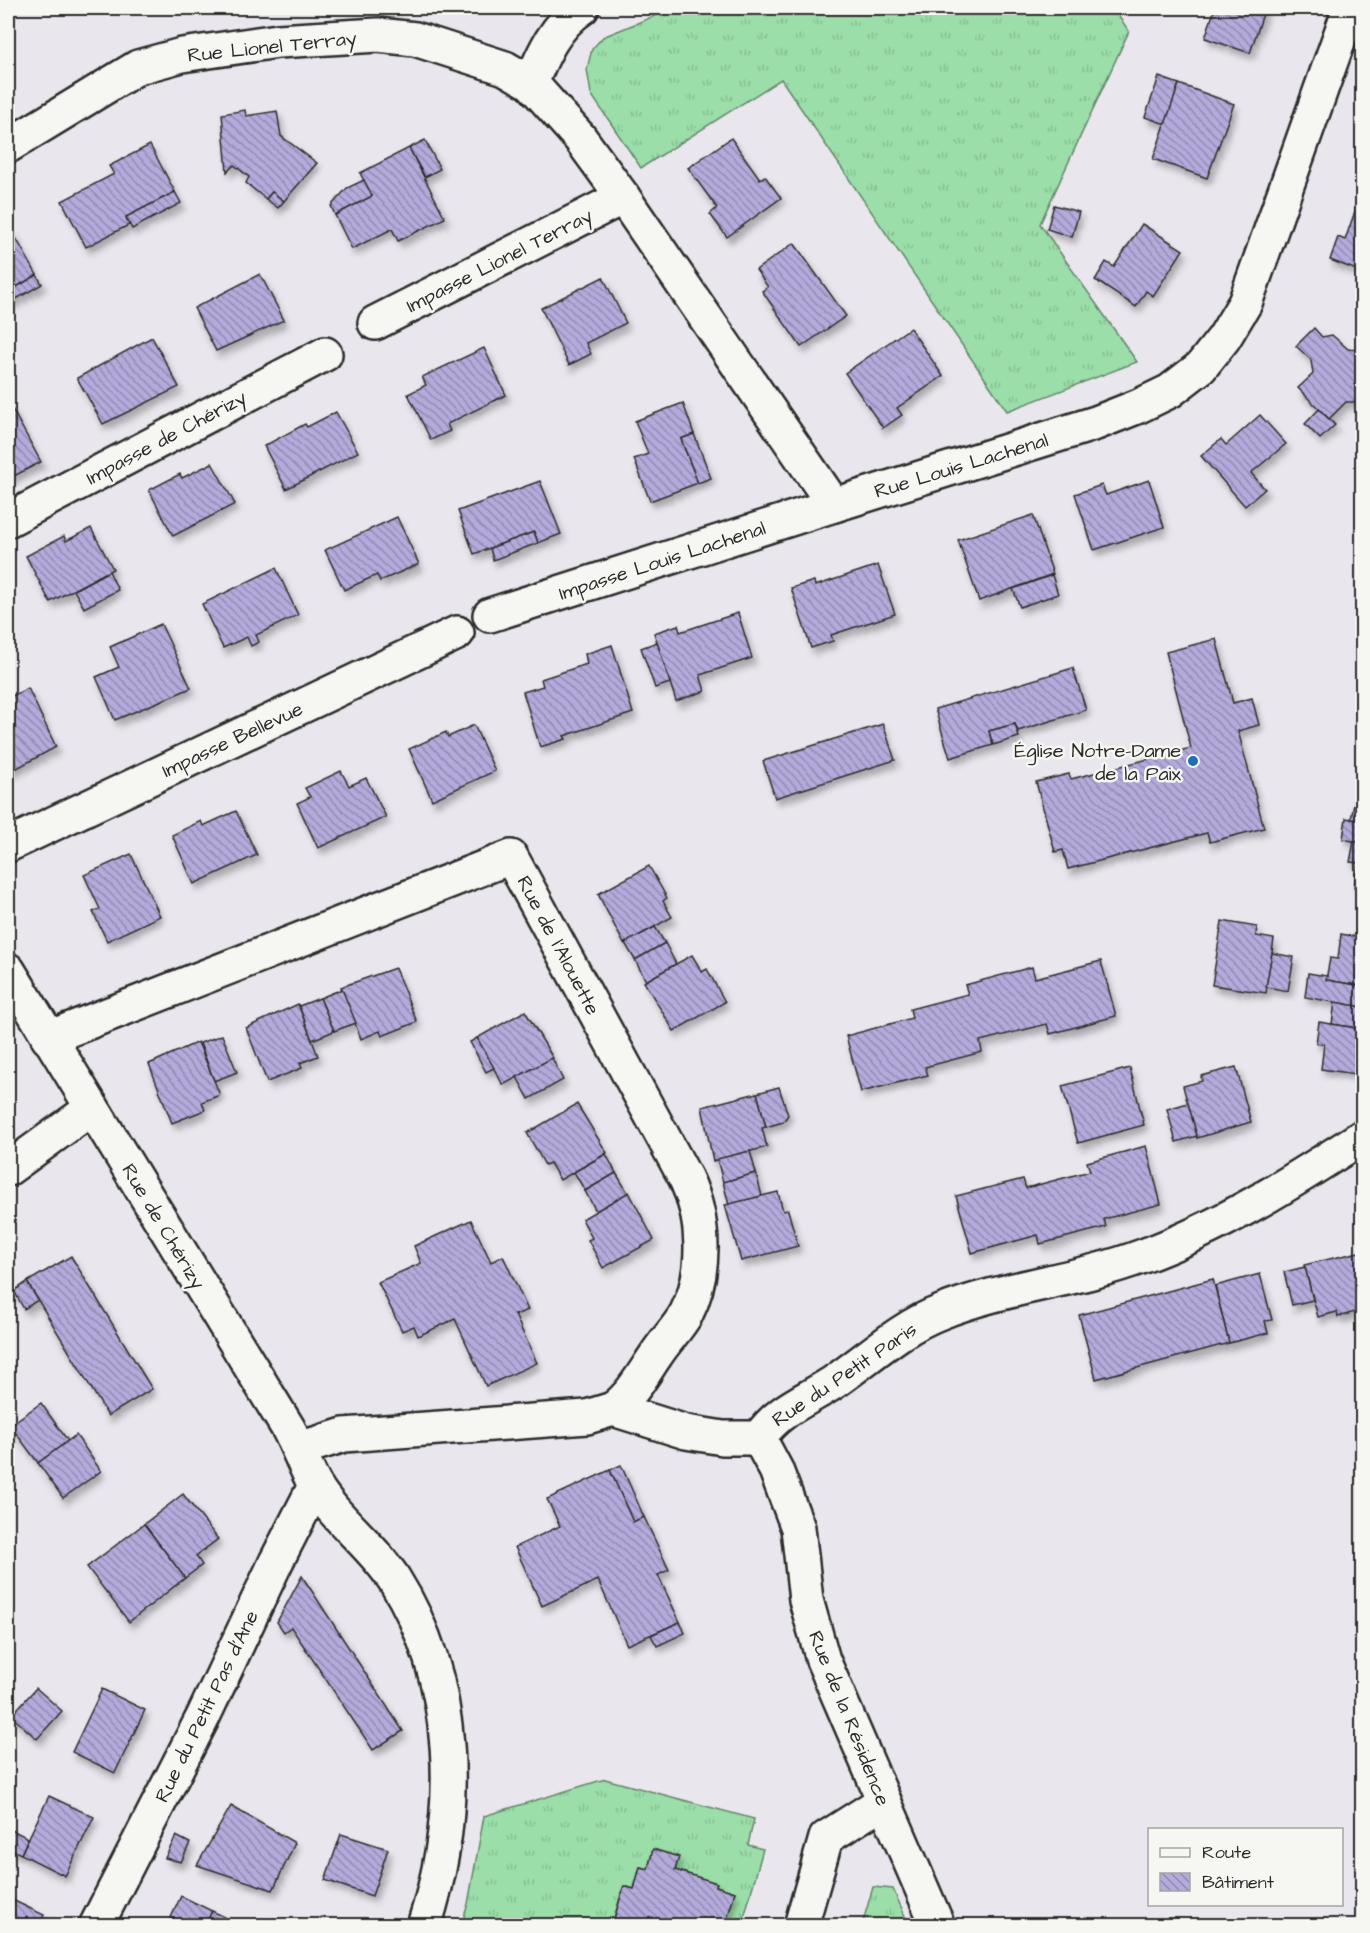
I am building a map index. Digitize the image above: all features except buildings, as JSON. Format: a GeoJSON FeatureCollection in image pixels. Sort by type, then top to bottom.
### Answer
{"type":"FeatureCollection","features":[{"type":"Feature","properties":{"kind":"street"},"geometry":{"type":"LineString","coordinates":[[582,8],[570,16],[554,36],[544,52],[531,83],[580,138],[623,197],[834,505]]}},
{"type":"Feature","properties":{"kind":"street","name":"Rue Louis Lachenal"},"geometry":{"type":"LineString","coordinates":[[834,505],[1096,423],[1170,391],[1201,367],[1224,338],[1245,303],[1350,8]]}},
{"type":"Feature","properties":{"kind":"street","name":"Rue Lionel Terray"},"geometry":{"type":"LineString","coordinates":[[8,146],[138,67],[182,55],[278,41],[378,35],[415,39],[505,68],[531,83]]}},
{"type":"Feature","properties":{"kind":"street","name":"Impasse Lionel Terray"},"geometry":{"type":"LineString","coordinates":[[375,323],[623,197]]}},
{"type":"Feature","properties":{"kind":"street","name":"Impasse de Chérizy"},"geometry":{"type":"LineString","coordinates":[[8,520],[325,354]]}},
{"type":"Feature","properties":{"kind":"street","name":"Impasse Louis Lachenal"},"geometry":{"type":"LineString","coordinates":[[490,615],[834,505]]}},
{"type":"Feature","properties":{"kind":"street","name":"Impasse Bellevue"},"geometry":{"type":"LineString","coordinates":[[8,845],[457,633]]}},
{"type":"Feature","properties":{"kind":"street","name":"Rue de l'Alouette"},"geometry":{"type":"LineString","coordinates":[[48,1038],[512,857],[686,1179],[698,1213],[701,1248],[696,1282],[686,1313],[635,1386],[613,1409]]}},
{"type":"Feature","properties":{"kind":"street","name":"Rue de Chérizy"},"geometry":{"type":"LineString","coordinates":[[8,970],[299,1449],[315,1486],[394,1580],[428,1648],[441,1692],[447,1733],[447,1812],[442,1861],[424,1926]]}},
{"type":"Feature","properties":{"kind":"street"},"geometry":{"type":"LineString","coordinates":[[8,1169],[92,1108]]}},
{"type":"Feature","properties":{"kind":"street","name":"Rue du Petit Paris"},"geometry":{"type":"LineString","coordinates":[[613,1409],[686,1432],[723,1438],[759,1438],[769,1423],[782,1412],[828,1386],[903,1332],[938,1312],[971,1300],[1090,1274],[1190,1237],[1286,1186],[1362,1137]]}},
{"type":"Feature","properties":{"kind":"street"},"geometry":{"type":"LineString","coordinates":[[299,1449],[344,1435],[587,1417],[613,1409]]}},
{"type":"Feature","properties":{"kind":"street","name":"Rue de la Résidence"},"geometry":{"type":"LineString","coordinates":[[759,1438],[777,1470],[798,1528],[806,1600],[823,1660],[938,1926]]}},
{"type":"Feature","properties":{"kind":"street","name":"Rue du Petit Pas d'Ane"},"geometry":{"type":"LineString","coordinates":[[96,1926],[203,1717],[276,1562],[315,1486]]}},
{"type":"Feature","properties":{"kind":"street"},"geometry":{"type":"LineString","coordinates":[[801,1926],[826,1838],[884,1801]]}},
{"type":"Feature","properties":{"kind":"green space"},"geometry":{"type":"Polygon","coordinates":[[[674,8],[1113,8],[1129,31],[1040,224],[1137,362],[1007,411],[781,79],[641,168],[591,94],[587,69],[592,49],[603,37],[674,8]]]}},
{"type":"Feature","properties":{"kind":"green space"},"geometry":{"type":"Polygon","coordinates":[[[605,1779],[754,1819],[748,1845],[763,1849],[742,1925],[725,1925],[735,1892],[716,1886],[716,1883],[675,1870],[678,1857],[653,1850],[648,1869],[640,1867],[634,1889],[623,1887],[612,1925],[461,1926],[468,1904],[484,1816],[605,1779]]]}},
{"type":"Feature","properties":{"kind":"green space"},"geometry":{"type":"Polygon","coordinates":[[[873,1887],[893,1889],[909,1925],[862,1925],[873,1887]]]}},
{"type":"Feature","properties":{"kind":"place","name":"Église Notre-Dame de la Paix"},"geometry":{"type":"Point","coordinates":[1193,761]}}]}
